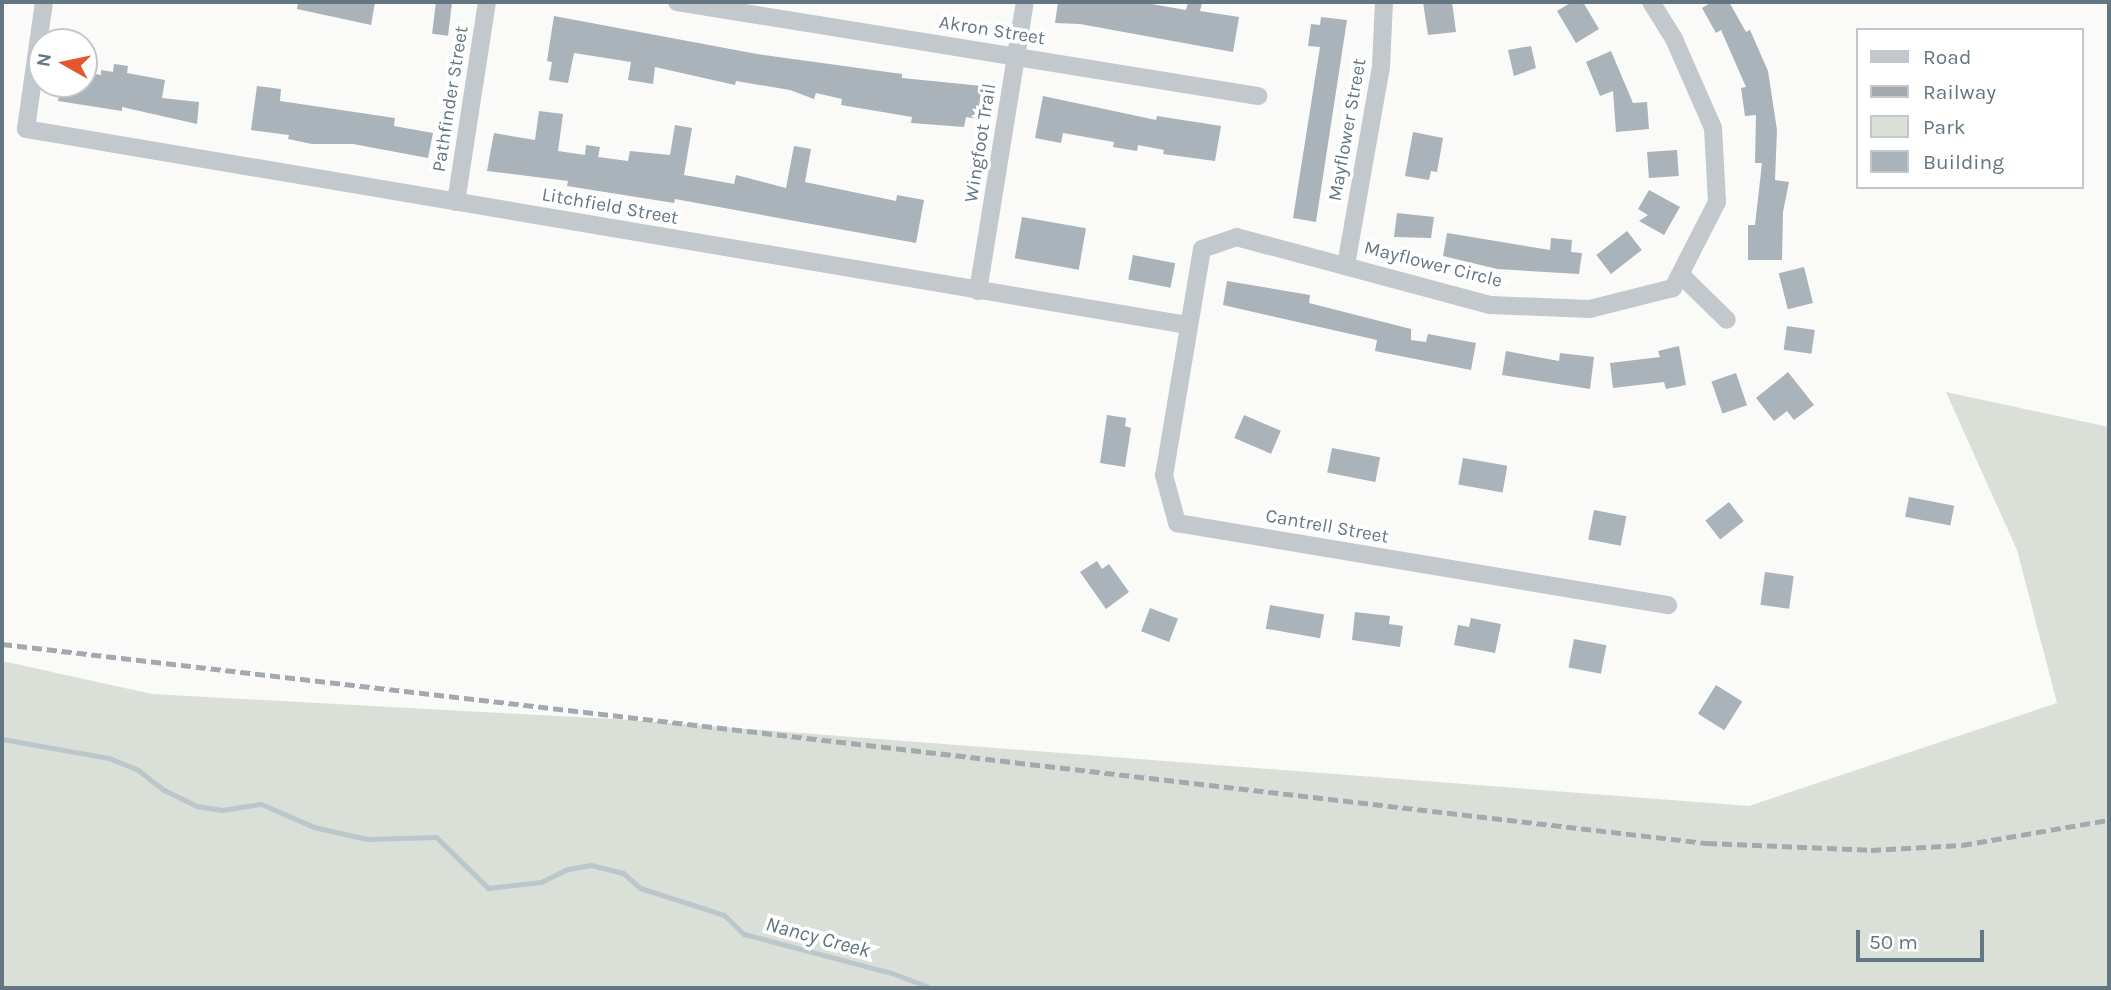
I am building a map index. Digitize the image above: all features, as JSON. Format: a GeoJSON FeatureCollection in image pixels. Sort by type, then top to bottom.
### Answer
{"type":"FeatureCollection","features":[{"type":"Feature","properties":{"kind":"street","name":"Litchfield Street"},"geometry":{"type":"LineString","coordinates":[[44,2],[26,129],[1187,325]]}},
{"type":"Feature","properties":{"kind":"street","name":"Pathfinder Street"},"geometry":{"type":"LineString","coordinates":[[456,202],[487,2]]}},
{"type":"Feature","properties":{"kind":"street","name":"Akron Street"},"geometry":{"type":"LineString","coordinates":[[677,2],[1258,96]]}},
{"type":"Feature","properties":{"kind":"street","name":"Wingfoot Trail"},"geometry":{"type":"LineString","coordinates":[[978,291],[1025,2]]}},
{"type":"Feature","properties":{"kind":"street","name":"Mayflower Street"},"geometry":{"type":"LineString","coordinates":[[1346,265],[1381,66],[1384,2]]}},
{"type":"Feature","properties":{"kind":"street"},"geometry":{"type":"LineString","coordinates":[[1651,2],[1674,39],[1713,128],[1717,202],[1681,275],[1727,320]]}},
{"type":"Feature","properties":{"kind":"street","name":"Mayflower Circle"},"geometry":{"type":"LineString","coordinates":[[1187,325],[1202,249],[1237,237],[1490,305],[1590,309],[1673,288],[1681,275]]}},
{"type":"Feature","properties":{"kind":"street","name":"Cantrell Street"},"geometry":{"type":"LineString","coordinates":[[1187,325],[1164,475],[1177,523],[1668,606]]}},
{"type":"Feature","properties":{"kind":"green space"},"geometry":{"type":"Polygon","coordinates":[[[1946,392],[2109,427],[2109,988],[2,988],[2,661],[152,694],[632,720],[1749,806],[2057,703],[2017,550],[1946,392]]]}},
{"type":"Feature","properties":{"kind":"building"},"geometry":{"type":"Polygon","coordinates":[[[298,2],[375,2],[371,25],[297,9],[298,2]]]}},
{"type":"Feature","properties":{"kind":"building"},"geometry":{"type":"Polygon","coordinates":[[[436,2],[452,4],[448,36],[432,34],[436,2]]]}},
{"type":"Feature","properties":{"kind":"building"},"geometry":{"type":"Polygon","coordinates":[[[1058,2],[1140,2],[1186,10],[1188,2],[1202,3],[1200,11],[1239,17],[1233,52],[1080,24],[1055,23],[1058,2]]]}},
{"type":"Feature","properties":{"kind":"building"},"geometry":{"type":"Polygon","coordinates":[[[1423,2],[1452,2],[1456,32],[1428,35],[1423,2]]]}},
{"type":"Feature","properties":{"kind":"building"},"geometry":{"type":"Polygon","coordinates":[[[1572,2],[1583,2],[1599,29],[1576,43],[1557,11],[1572,2]]]}},
{"type":"Feature","properties":{"kind":"building"},"geometry":{"type":"Polygon","coordinates":[[[1712,2],[1729,2],[1746,32],[1750,30],[1768,71],[1777,130],[1775,180],[1789,182],[1783,212],[1782,260],[1748,260],[1748,225],[1755,225],[1762,163],[1755,163],[1756,115],[1745,116],[1741,88],[1746,87],[1721,30],[1716,33],[1702,8],[1712,2]]]}},
{"type":"Feature","properties":{"kind":"building"},"geometry":{"type":"Polygon","coordinates":[[[554,16],[757,54],[902,74],[902,78],[982,86],[977,119],[966,117],[964,127],[911,123],[912,117],[841,105],[842,99],[816,93],[814,99],[790,90],[736,81],[735,85],[655,67],[653,84],[628,80],[631,62],[574,53],[568,83],[549,80],[552,62],[547,61],[554,16]]]}},
{"type":"Feature","properties":{"kind":"building"},"geometry":{"type":"Polygon","coordinates":[[[1321,17],[1347,20],[1316,222],[1293,218],[1320,47],[1308,46],[1311,24],[1320,25],[1321,17]]]}},
{"type":"Feature","properties":{"kind":"building"},"geometry":{"type":"Polygon","coordinates":[[[1531,46],[1536,68],[1514,76],[1508,50],[1531,46]]]}},
{"type":"Feature","properties":{"kind":"building"},"geometry":{"type":"Polygon","coordinates":[[[1611,51],[1633,103],[1647,102],[1649,129],[1616,132],[1613,91],[1600,96],[1586,62],[1611,51]]]}},
{"type":"Feature","properties":{"kind":"building"},"geometry":{"type":"Polygon","coordinates":[[[114,64],[128,66],[127,73],[165,80],[162,98],[199,102],[197,124],[122,107],[122,111],[58,101],[59,98],[98,98],[98,74],[101,75],[101,70],[113,72],[114,64]]]}},
{"type":"Feature","properties":{"kind":"building"},"geometry":{"type":"Polygon","coordinates":[[[257,86],[281,89],[280,101],[395,118],[394,126],[433,133],[428,158],[353,144],[312,144],[288,139],[289,135],[251,130],[257,86]]]}},
{"type":"Feature","properties":{"kind":"building"},"geometry":{"type":"Polygon","coordinates":[[[1043,96],[1156,120],[1157,116],[1221,126],[1215,161],[1163,154],[1164,150],[1138,145],[1137,151],[1113,147],[1114,142],[1063,133],[1061,143],[1035,138],[1043,96]]]}},
{"type":"Feature","properties":{"kind":"building"},"geometry":{"type":"Polygon","coordinates":[[[539,111],[563,114],[558,151],[585,155],[586,145],[600,147],[598,157],[628,161],[630,151],[670,155],[675,125],[692,128],[684,175],[734,184],[736,175],[786,188],[794,146],[811,149],[805,182],[896,201],[897,195],[924,200],[916,243],[675,199],[674,203],[567,186],[568,181],[487,171],[494,133],[535,140],[539,111]]]}},
{"type":"Feature","properties":{"kind":"building"},"geometry":{"type":"Polygon","coordinates":[[[1413,132],[1443,138],[1437,172],[1431,171],[1429,180],[1405,176],[1413,132]]]}},
{"type":"Feature","properties":{"kind":"building"},"geometry":{"type":"Polygon","coordinates":[[[1677,150],[1679,176],[1649,178],[1647,152],[1677,150]]]}},
{"type":"Feature","properties":{"kind":"building"},"geometry":{"type":"Polygon","coordinates":[[[1649,190],[1680,207],[1664,235],[1639,221],[1648,215],[1638,209],[1649,190]]]}},
{"type":"Feature","properties":{"kind":"building"},"geometry":{"type":"Polygon","coordinates":[[[1397,213],[1434,217],[1431,238],[1394,237],[1397,213]]]}},
{"type":"Feature","properties":{"kind":"building"},"geometry":{"type":"Polygon","coordinates":[[[1022,217],[1086,228],[1079,270],[1015,258],[1022,217]]]}},
{"type":"Feature","properties":{"kind":"building"},"geometry":{"type":"Polygon","coordinates":[[[1627,231],[1642,250],[1611,274],[1596,255],[1627,231]]]}},
{"type":"Feature","properties":{"kind":"building"},"geometry":{"type":"Polygon","coordinates":[[[1447,233],[1550,250],[1551,238],[1572,240],[1571,252],[1582,253],[1579,274],[1497,269],[1443,256],[1447,233]]]}},
{"type":"Feature","properties":{"kind":"building"},"geometry":{"type":"Polygon","coordinates":[[[1133,255],[1175,263],[1170,288],[1128,280],[1133,255]]]}},
{"type":"Feature","properties":{"kind":"building"},"geometry":{"type":"Polygon","coordinates":[[[1804,267],[1813,303],[1788,309],[1779,273],[1804,267]]]}},
{"type":"Feature","properties":{"kind":"building"},"geometry":{"type":"Polygon","coordinates":[[[1227,281],[1310,295],[1309,303],[1411,329],[1411,340],[1426,342],[1428,334],[1476,343],[1471,370],[1375,351],[1377,340],[1223,305],[1227,281]]]}},
{"type":"Feature","properties":{"kind":"building"},"geometry":{"type":"Polygon","coordinates":[[[1787,326],[1815,330],[1811,354],[1784,350],[1787,326]]]}},
{"type":"Feature","properties":{"kind":"building"},"geometry":{"type":"Polygon","coordinates":[[[1679,346],[1686,385],[1666,389],[1664,382],[1613,388],[1610,363],[1660,357],[1658,351],[1679,346]]]}},
{"type":"Feature","properties":{"kind":"building"},"geometry":{"type":"Polygon","coordinates":[[[1506,351],[1559,361],[1560,353],[1594,357],[1590,389],[1502,375],[1506,351]]]}},
{"type":"Feature","properties":{"kind":"building"},"geometry":{"type":"Polygon","coordinates":[[[1788,372],[1814,405],[1794,420],[1787,411],[1774,421],[1756,398],[1788,372]]]}},
{"type":"Feature","properties":{"kind":"building"},"geometry":{"type":"Polygon","coordinates":[[[1736,373],[1747,405],[1722,414],[1711,381],[1736,373]]]}},
{"type":"Feature","properties":{"kind":"building"},"geometry":{"type":"Polygon","coordinates":[[[1107,415],[1126,418],[1125,426],[1131,428],[1125,467],[1100,463],[1107,415]]]}},
{"type":"Feature","properties":{"kind":"building"},"geometry":{"type":"Polygon","coordinates":[[[1244,415],[1281,431],[1271,454],[1234,438],[1244,415]]]}},
{"type":"Feature","properties":{"kind":"building"},"geometry":{"type":"Polygon","coordinates":[[[1332,448],[1380,457],[1375,482],[1327,473],[1332,448]]]}},
{"type":"Feature","properties":{"kind":"building"},"geometry":{"type":"Polygon","coordinates":[[[1463,458],[1507,466],[1503,492],[1458,485],[1463,458]]]}},
{"type":"Feature","properties":{"kind":"building"},"geometry":{"type":"Polygon","coordinates":[[[1909,497],[1954,506],[1950,525],[1905,517],[1909,497]]]}},
{"type":"Feature","properties":{"kind":"building"},"geometry":{"type":"Polygon","coordinates":[[[1729,502],[1744,521],[1720,539],[1705,520],[1729,502]]]}},
{"type":"Feature","properties":{"kind":"building"},"geometry":{"type":"Polygon","coordinates":[[[1594,510],[1626,516],[1621,546],[1588,539],[1594,510]]]}},
{"type":"Feature","properties":{"kind":"building"},"geometry":{"type":"Polygon","coordinates":[[[1097,561],[1102,569],[1109,564],[1129,592],[1106,609],[1080,572],[1097,561]]]}},
{"type":"Feature","properties":{"kind":"building"},"geometry":{"type":"Polygon","coordinates":[[[1765,572],[1794,576],[1789,609],[1760,605],[1765,572]]]}},
{"type":"Feature","properties":{"kind":"building"},"geometry":{"type":"Polygon","coordinates":[[[1270,605],[1324,615],[1320,638],[1266,629],[1270,605]]]}},
{"type":"Feature","properties":{"kind":"building"},"geometry":{"type":"Polygon","coordinates":[[[1150,608],[1178,619],[1169,642],[1141,631],[1150,608]]]}},
{"type":"Feature","properties":{"kind":"building"},"geometry":{"type":"Polygon","coordinates":[[[1355,612],[1390,616],[1389,624],[1403,626],[1400,647],[1352,640],[1355,612]]]}},
{"type":"Feature","properties":{"kind":"building"},"geometry":{"type":"Polygon","coordinates":[[[1471,618],[1501,624],[1495,653],[1454,645],[1458,625],[1469,627],[1471,618]]]}},
{"type":"Feature","properties":{"kind":"building"},"geometry":{"type":"Polygon","coordinates":[[[1574,639],[1606,645],[1601,674],[1568,667],[1574,639]]]}},
{"type":"Feature","properties":{"kind":"building"},"geometry":{"type":"Polygon","coordinates":[[[1716,685],[1742,701],[1724,730],[1698,714],[1716,685]]]}},
{"type":"Feature","properties":{"kind":"waterway","name":"Nancy Creek"},"geometry":{"type":"LineString","coordinates":[[2,739],[109,758],[138,770],[164,790],[197,806],[222,810],[261,804],[314,827],[367,839],[436,837],[488,888],[541,882],[568,869],[591,865],[623,873],[640,888],[724,915],[744,934],[892,973],[931,988]]}},
{"type":"Feature","properties":{"kind":"railway"},"geometry":{"type":"LineString","coordinates":[[2,644],[1707,843],[1871,850],[1962,845],[2109,820]]}}]}
